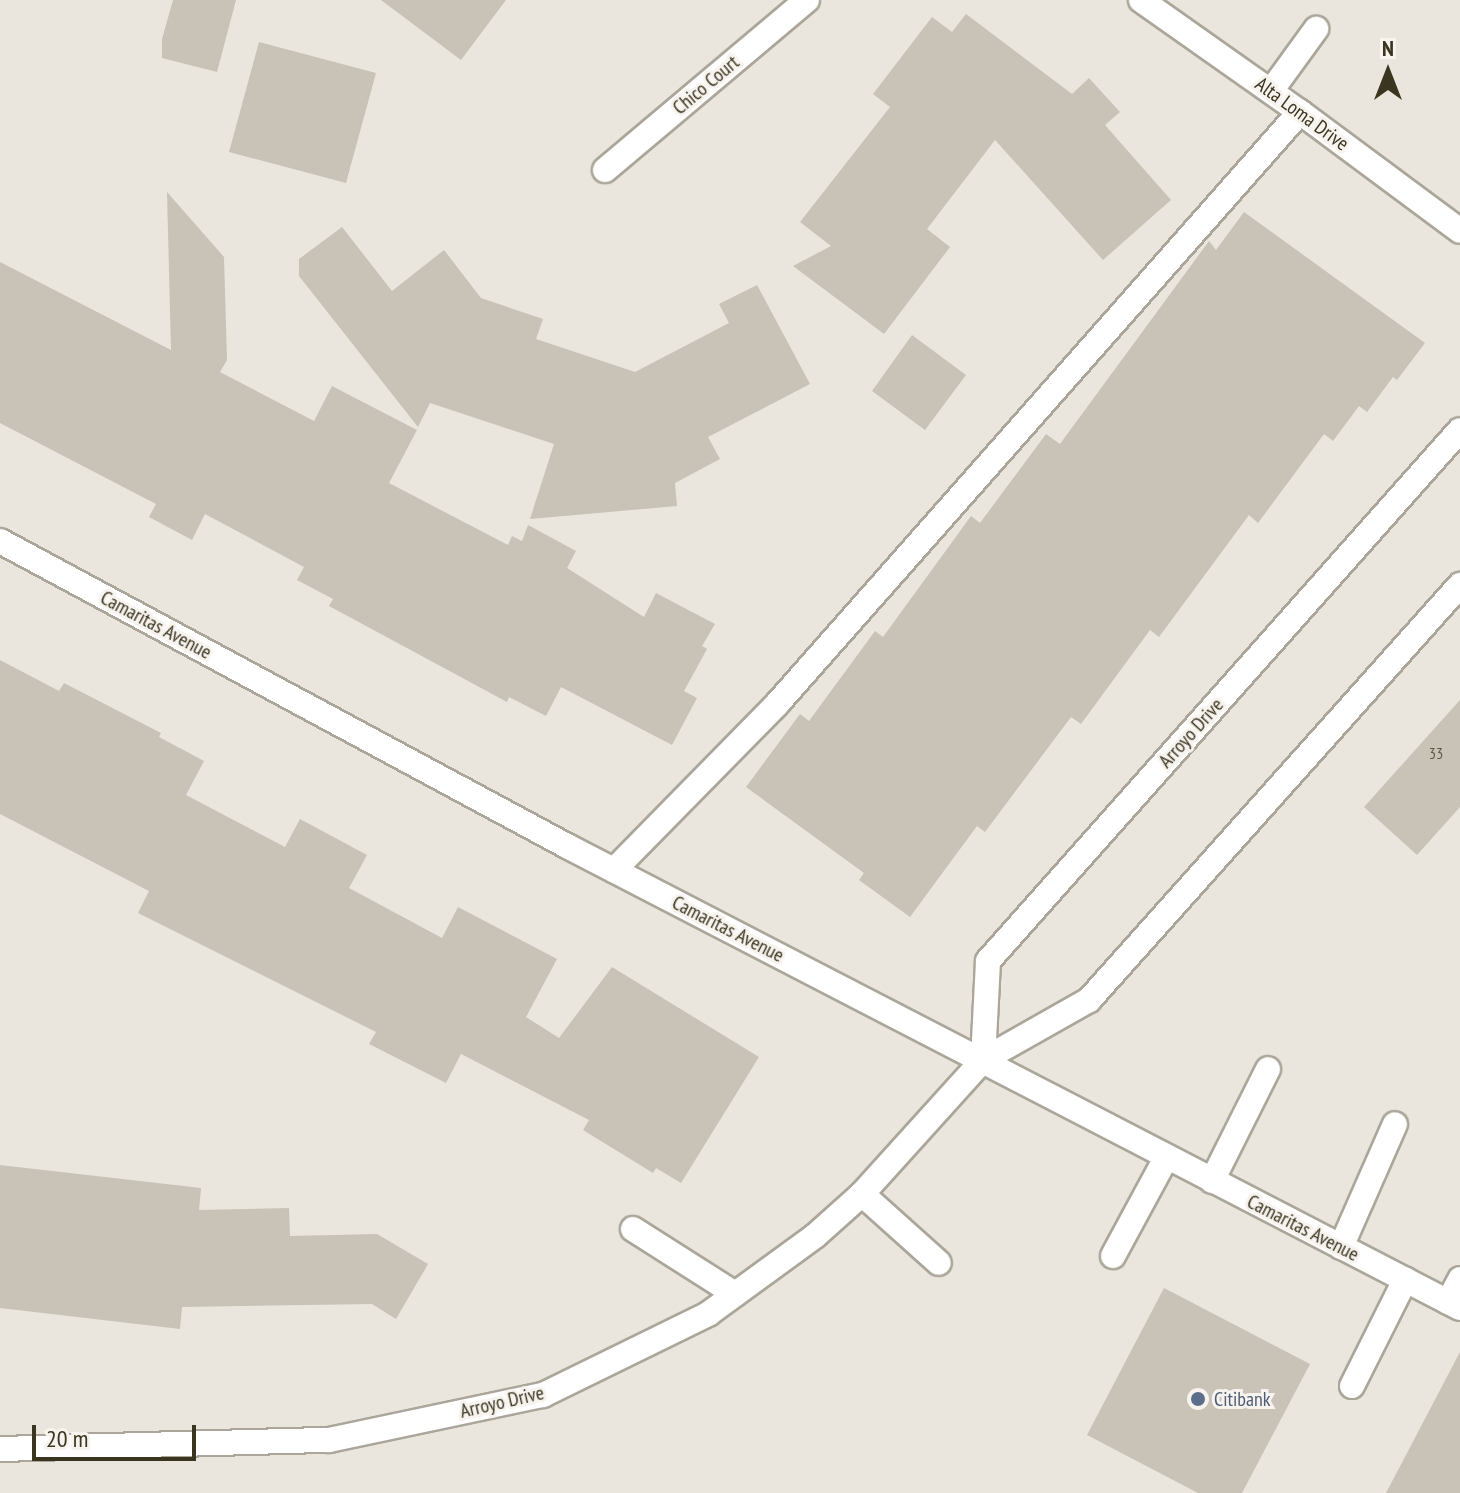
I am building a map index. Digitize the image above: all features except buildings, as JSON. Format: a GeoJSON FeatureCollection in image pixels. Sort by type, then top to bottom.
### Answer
{"type":"FeatureCollection","features":[{"type":"Feature","properties":{"kind":"street","name":"Chico Court"},"geometry":{"type":"LineString","coordinates":[[605,170],[807,0]]}},
{"type":"Feature","properties":{"kind":"street","name":"Alta Loma Drive"},"geometry":{"type":"LineString","coordinates":[[1141,0],[1271,91],[1460,231]]}},
{"type":"Feature","properties":{"kind":"street"},"geometry":{"type":"LineString","coordinates":[[1271,91],[1316,29]]}},
{"type":"Feature","properties":{"kind":"street"},"geometry":{"type":"LineString","coordinates":[[614,870],[777,704],[1300,112]]}},
{"type":"Feature","properties":{"kind":"street","name":"Arroyo Drive"},"geometry":{"type":"LineString","coordinates":[[983,1060],[988,961],[1460,430]]}},
{"type":"Feature","properties":{"kind":"street","name":"Camaritas Avenue"},"geometry":{"type":"LineString","coordinates":[[0,541],[614,870],[1454,1305]]}},
{"type":"Feature","properties":{"kind":"street","name":"Arroyo Drive"},"geometry":{"type":"LineString","coordinates":[[0,1449],[329,1440],[543,1395],[708,1314],[815,1236],[862,1194],[983,1060],[1089,1000],[1460,585]]}},
{"type":"Feature","properties":{"kind":"street"},"geometry":{"type":"LineString","coordinates":[[1212,1181],[1268,1069]]}},
{"type":"Feature","properties":{"kind":"street"},"geometry":{"type":"LineString","coordinates":[[1341,1247],[1395,1124]]}},
{"type":"Feature","properties":{"kind":"street"},"geometry":{"type":"LineString","coordinates":[[1113,1256],[1166,1158]]}},
{"type":"Feature","properties":{"kind":"street"},"geometry":{"type":"LineString","coordinates":[[862,1194],[939,1263]]}},
{"type":"Feature","properties":{"kind":"street"},"geometry":{"type":"LineString","coordinates":[[633,1229],[735,1294]]}},
{"type":"Feature","properties":{"kind":"street"},"geometry":{"type":"LineString","coordinates":[[1454,1305],[1460,1279]]}},
{"type":"Feature","properties":{"kind":"street"},"geometry":{"type":"LineString","coordinates":[[1352,1386],[1405,1280]]}},
{"type":"Feature","properties":{"kind":"place","name":"Citibank"},"geometry":{"type":"Point","coordinates":[1198,1399]}}]}
